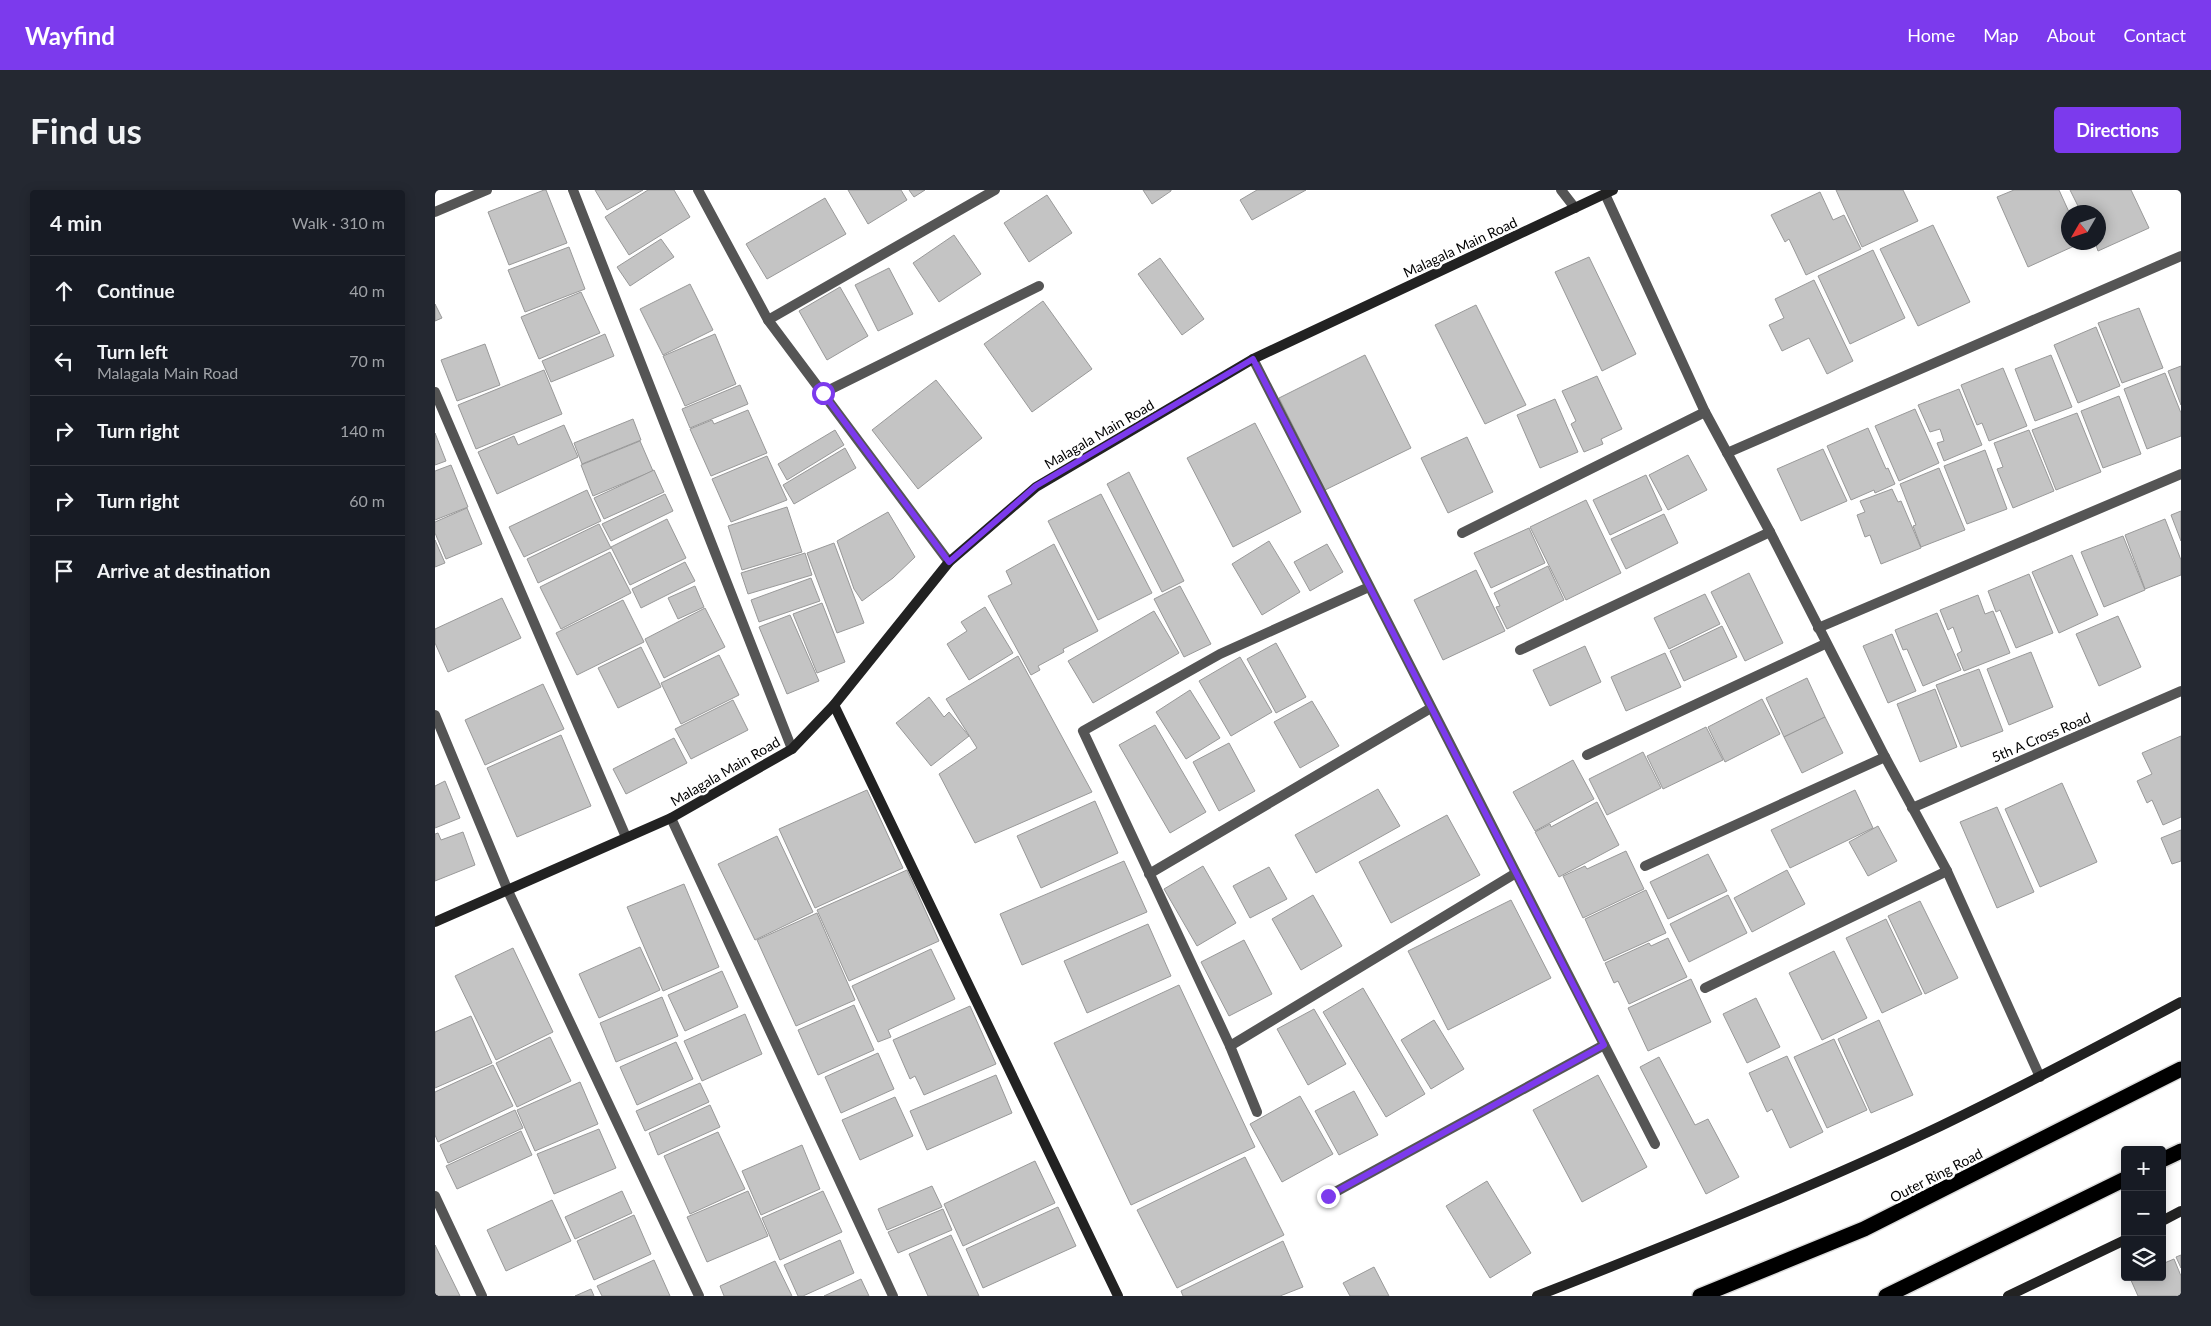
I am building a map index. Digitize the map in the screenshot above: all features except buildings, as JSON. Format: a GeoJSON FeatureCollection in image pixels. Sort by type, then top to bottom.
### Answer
{"type":"FeatureCollection","features":[{"type":"Feature","properties":{"kind":"highway","name":"Outer Ring Road"},"geometry":{"type":"LineString","coordinates":[[1700,1296],[1864,1229],[2181,1068]]}},
{"type":"Feature","properties":{"kind":"highway"},"geometry":{"type":"LineString","coordinates":[[2166,1158],[2181,1151]]}},
{"type":"Feature","properties":{"kind":"highway"},"geometry":{"type":"LineString","coordinates":[[1886,1296],[2121,1181]]}},
{"type":"Feature","properties":{"kind":"street"},"geometry":{"type":"LineString","coordinates":[[435,212],[487,190]]}},
{"type":"Feature","properties":{"kind":"street"},"geometry":{"type":"LineString","coordinates":[[573,190],[792,749]]}},
{"type":"Feature","properties":{"kind":"street"},"geometry":{"type":"LineString","coordinates":[[698,190],[768,320],[949,562]]}},
{"type":"Feature","properties":{"kind":"street"},"geometry":{"type":"LineString","coordinates":[[768,320],[995,190]]}},
{"type":"Feature","properties":{"kind":"street"},"geometry":{"type":"LineString","coordinates":[[1561,190],[1575,208]]}},
{"type":"Feature","properties":{"kind":"street"},"geometry":{"type":"LineString","coordinates":[[1609,192],[1705,412],[1770,532],[1825,644],[1947,871],[2040,1078]]}},
{"type":"Feature","properties":{"kind":"street","name":"Malagala Main Road"},"geometry":{"type":"LineString","coordinates":[[435,922],[671,818],[792,749],[834,705],[949,562],[1036,486],[1253,359],[1609,192]]}},
{"type":"Feature","properties":{"kind":"street"},"geometry":{"type":"LineString","coordinates":[[1727,453],[2181,256]]}},
{"type":"Feature","properties":{"kind":"street"},"geometry":{"type":"LineString","coordinates":[[823,393],[1039,286]]}},
{"type":"Feature","properties":{"kind":"street"},"geometry":{"type":"LineString","coordinates":[[1253,359],[1655,1144]]}},
{"type":"Feature","properties":{"kind":"street"},"geometry":{"type":"LineString","coordinates":[[435,392],[626,837]]}},
{"type":"Feature","properties":{"kind":"street"},"geometry":{"type":"LineString","coordinates":[[1463,533],[1705,412]]}},
{"type":"Feature","properties":{"kind":"street"},"geometry":{"type":"LineString","coordinates":[[1818,628],[2181,474]]}},
{"type":"Feature","properties":{"kind":"street"},"geometry":{"type":"LineString","coordinates":[[1520,650],[1770,532]]}},
{"type":"Feature","properties":{"kind":"street"},"geometry":{"type":"LineString","coordinates":[[1257,1112],[1230,1046],[1083,731],[1221,654],[1369,587]]}},
{"type":"Feature","properties":{"kind":"street"},"geometry":{"type":"LineString","coordinates":[[1587,755],[1825,644]]}},
{"type":"Feature","properties":{"kind":"street","name":"5th A Cross Road"},"geometry":{"type":"LineString","coordinates":[[1912,808],[2181,691]]}},
{"type":"Feature","properties":{"kind":"street"},"geometry":{"type":"LineString","coordinates":[[834,705],[1118,1296]]}},
{"type":"Feature","properties":{"kind":"street"},"geometry":{"type":"LineString","coordinates":[[1149,874],[1431,708]]}},
{"type":"Feature","properties":{"kind":"street"},"geometry":{"type":"LineString","coordinates":[[435,715],[508,891],[699,1296]]}},
{"type":"Feature","properties":{"kind":"street"},"geometry":{"type":"LineString","coordinates":[[1645,866],[1885,757]]}},
{"type":"Feature","properties":{"kind":"street"},"geometry":{"type":"LineString","coordinates":[[671,818],[893,1296]]}},
{"type":"Feature","properties":{"kind":"street"},"geometry":{"type":"LineString","coordinates":[[1705,988],[1947,871]]}},
{"type":"Feature","properties":{"kind":"street"},"geometry":{"type":"LineString","coordinates":[[1230,1046],[1516,873]]}},
{"type":"Feature","properties":{"kind":"street"},"geometry":{"type":"LineString","coordinates":[[1537,1296],[1701,1232],[1927,1132],[2040,1078],[2181,1002]]}},
{"type":"Feature","properties":{"kind":"street"},"geometry":{"type":"LineString","coordinates":[[1328,1196],[1604,1045]]}},
{"type":"Feature","properties":{"kind":"street"},"geometry":{"type":"LineString","coordinates":[[435,1196],[482,1296]]}},
{"type":"Feature","properties":{"kind":"street"},"geometry":{"type":"LineString","coordinates":[[2166,1219],[2181,1211]]}},
{"type":"Feature","properties":{"kind":"street"},"geometry":{"type":"LineString","coordinates":[[2008,1296],[2121,1242]]}},
{"type":"Feature","properties":{"kind":"route"},"geometry":{"type":"LineString","coordinates":[[823,393],[949,562],[1036,486],[1253,359],[1604,1045],[1328,1196]]}}]}
